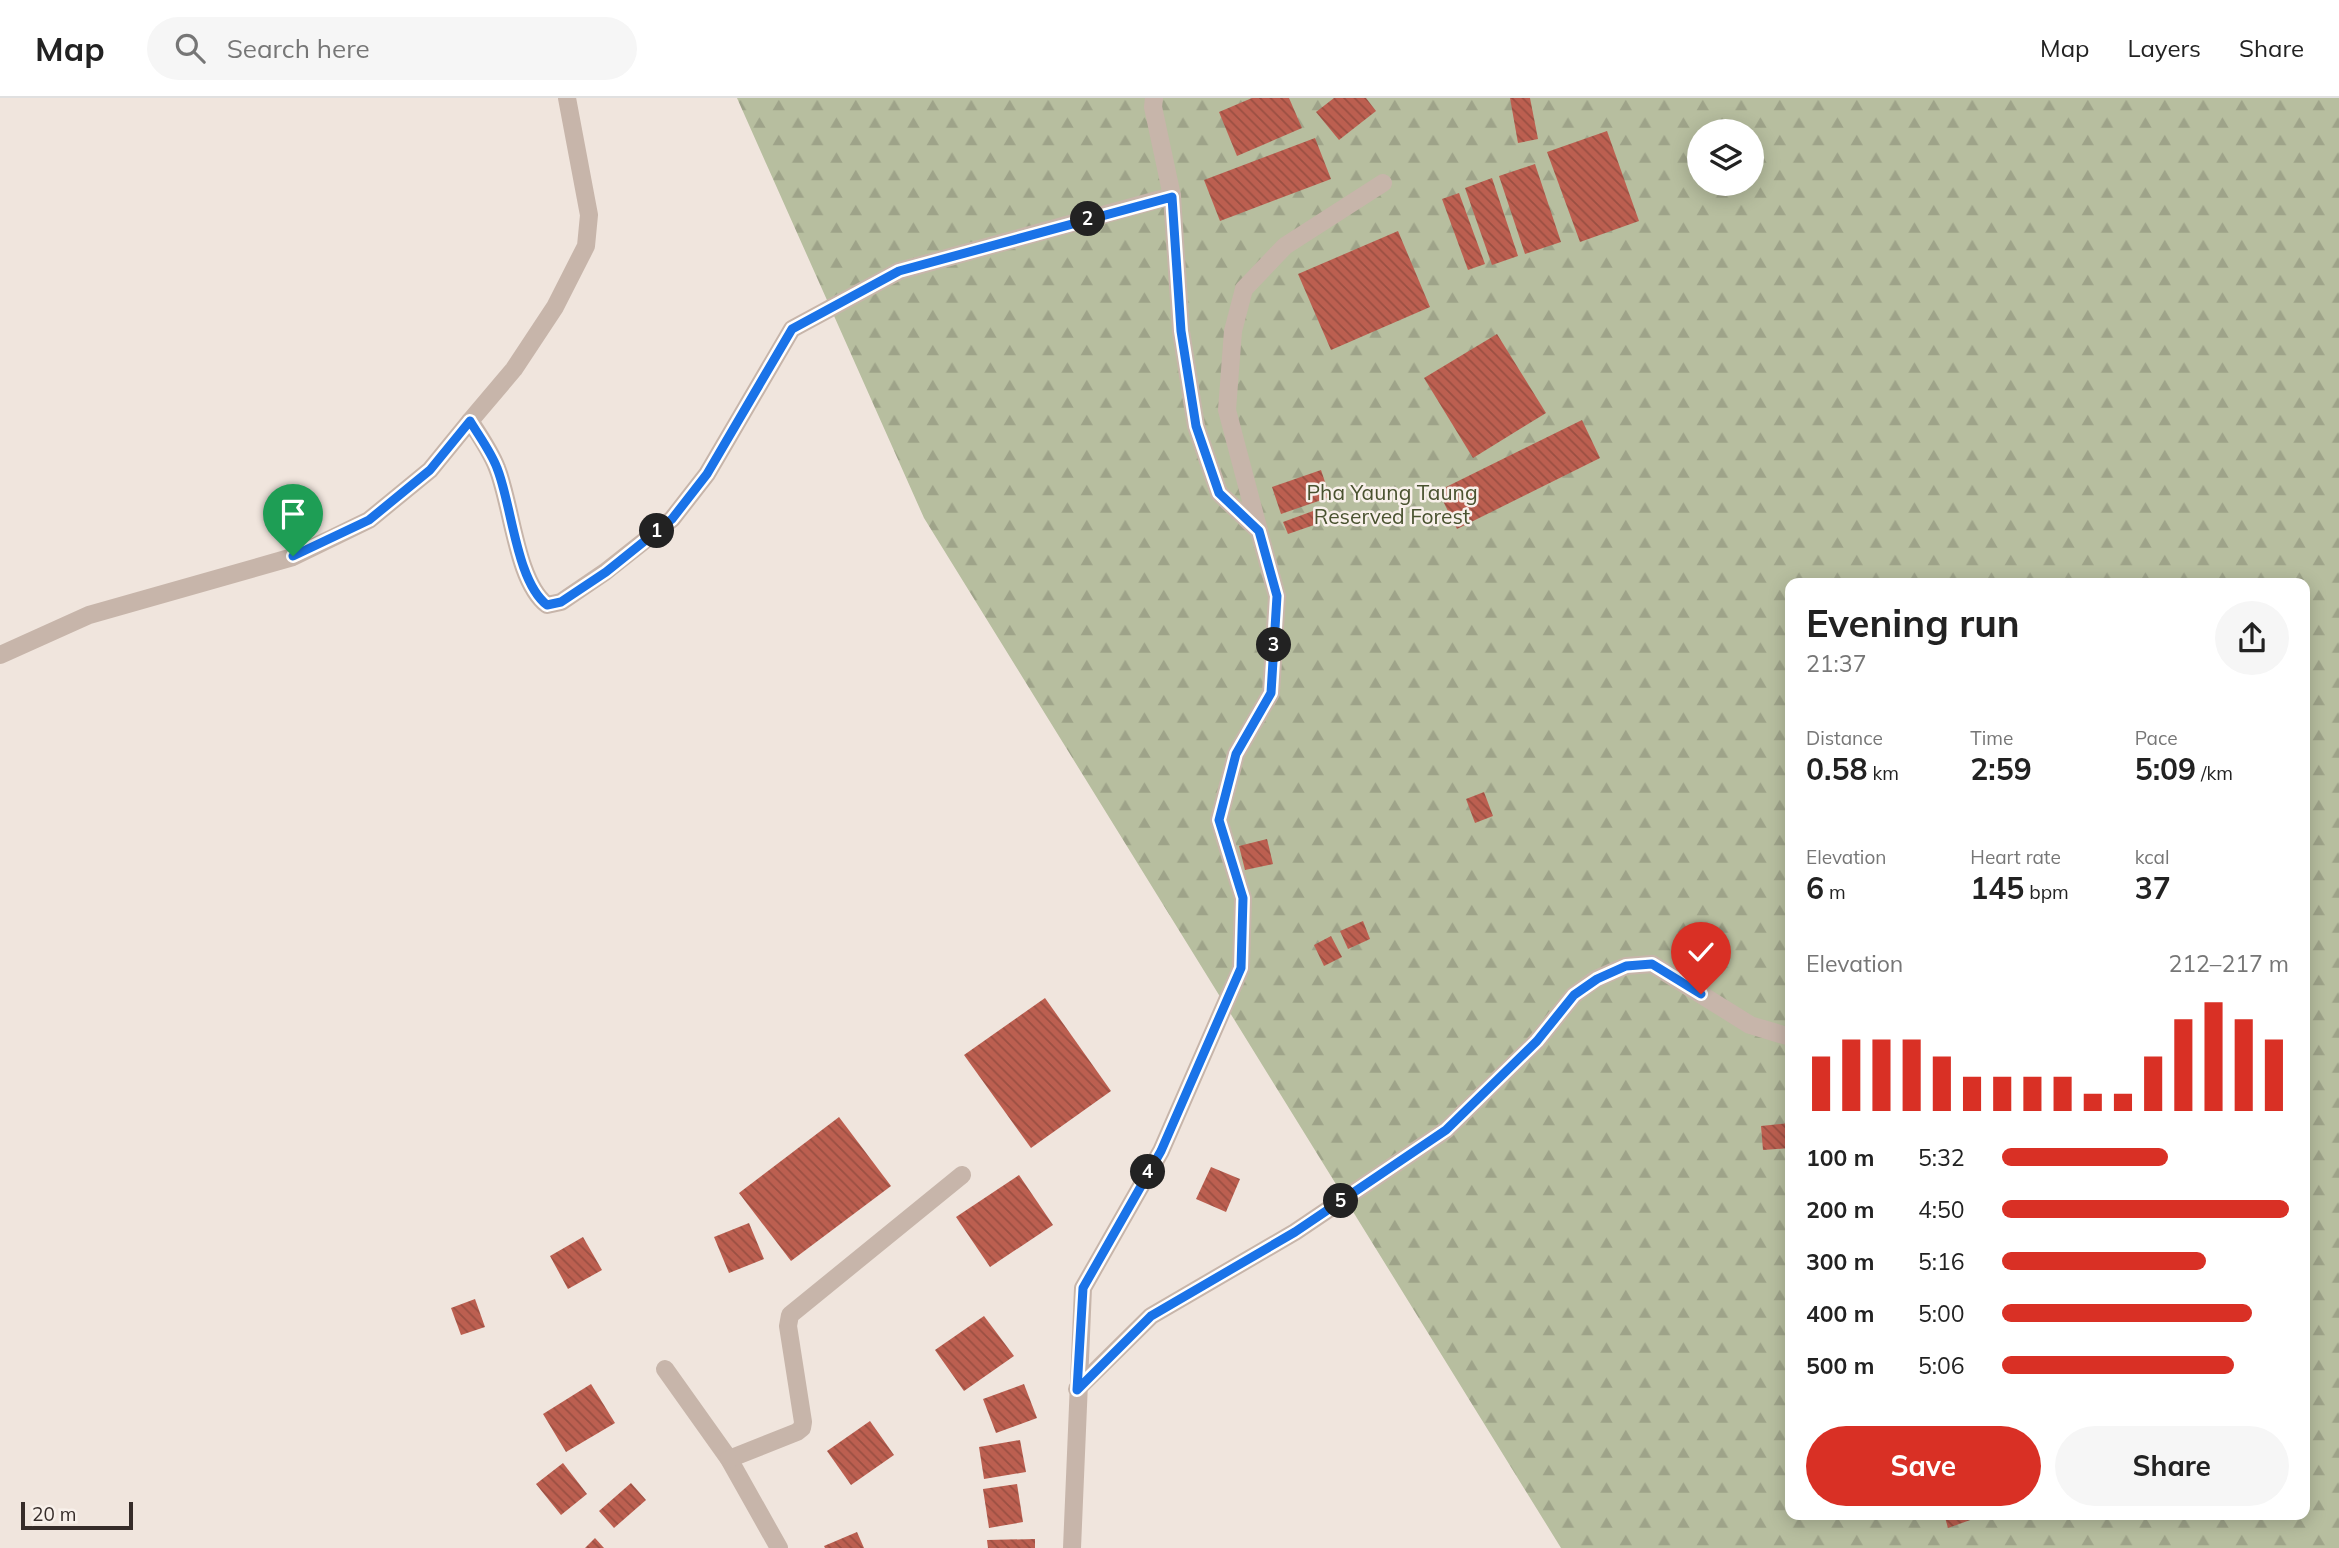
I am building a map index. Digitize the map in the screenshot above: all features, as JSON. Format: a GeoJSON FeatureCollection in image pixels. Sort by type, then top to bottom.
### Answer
{"type":"FeatureCollection","features":[{"type":"Feature","properties":{"kind":"street"},"geometry":{"type":"LineString","coordinates":[[0,655],[89,615],[293,556],[369,520],[430,470],[528,349],[555,307],[586,246],[589,215],[567,98]]}},
{"type":"Feature","properties":{"kind":"street"},"geometry":{"type":"LineString","coordinates":[[1154,98],[1153,107],[1172,197],[1181,331],[1196,426],[1219,493],[1259,531]]}},
{"type":"Feature","properties":{"kind":"street"},"geometry":{"type":"LineString","coordinates":[[1072,1548],[1083,1288],[1161,1151],[1241,968],[1243,898],[1219,820],[1236,754],[1271,693],[1277,596],[1227,410],[1233,331],[1244,289],[1284,246],[1382,183]]}},
{"type":"Feature","properties":{"kind":"street"},"geometry":{"type":"LineString","coordinates":[[470,421],[497,467],[521,559],[538,598],[547,605],[561,602],[606,572],[672,519],[707,474],[792,329],[899,271],[1172,197]]}},
{"type":"Feature","properties":{"kind":"street"},"geometry":{"type":"LineString","coordinates":[[1077,1390],[1151,1316],[1295,1232],[1446,1130],[1537,1041],[1574,995],[1597,979],[1626,966],[1652,964],[1750,1025],[1785,1036]]}},
{"type":"Feature","properties":{"kind":"street"},"geometry":{"type":"LineString","coordinates":[[729,1459],[802,1428],[788,1326],[790,1315],[962,1175]]}},
{"type":"Feature","properties":{"kind":"street"},"geometry":{"type":"LineString","coordinates":[[665,1369],[729,1459],[779,1548]]}},
{"type":"Feature","properties":{"kind":"green space","name":"Pha Yaung Taung Reserved Forest"},"geometry":{"type":"Polygon","coordinates":[[[737,98],[2339,98],[2339,1548],[1561,1548],[924,518],[737,98]]]}},
{"type":"Feature","properties":{"kind":"building"},"geometry":{"type":"Polygon","coordinates":[[[1252,98],[1289,98],[1302,128],[1237,156],[1219,112],[1252,98]]]}},
{"type":"Feature","properties":{"kind":"building"},"geometry":{"type":"Polygon","coordinates":[[[1334,98],[1366,98],[1376,111],[1339,140],[1316,112],[1334,98]]]}},
{"type":"Feature","properties":{"kind":"building"},"geometry":{"type":"Polygon","coordinates":[[[1510,98],[1530,98],[1538,139],[1518,143],[1510,98]]]}},
{"type":"Feature","properties":{"kind":"building"},"geometry":{"type":"Polygon","coordinates":[[[1607,131],[1639,221],[1580,242],[1547,152],[1607,131]]]}},
{"type":"Feature","properties":{"kind":"building"},"geometry":{"type":"Polygon","coordinates":[[[1315,138],[1331,179],[1220,221],[1204,180],[1315,138]]]}},
{"type":"Feature","properties":{"kind":"building"},"geometry":{"type":"Polygon","coordinates":[[[1535,164],[1561,242],[1525,254],[1499,176],[1535,164]]]}},
{"type":"Feature","properties":{"kind":"building"},"geometry":{"type":"Polygon","coordinates":[[[1492,178],[1518,256],[1492,265],[1465,188],[1492,178]]]}},
{"type":"Feature","properties":{"kind":"building"},"geometry":{"type":"Polygon","coordinates":[[[1459,193],[1485,264],[1468,270],[1442,199],[1459,193]]]}},
{"type":"Feature","properties":{"kind":"building"},"geometry":{"type":"Polygon","coordinates":[[[1398,231],[1430,307],[1331,350],[1298,274],[1398,231]]]}},
{"type":"Feature","properties":{"kind":"building"},"geometry":{"type":"Polygon","coordinates":[[[1497,334],[1546,413],[1473,458],[1424,378],[1497,334]]]}},
{"type":"Feature","properties":{"kind":"building"},"geometry":{"type":"Polygon","coordinates":[[[1582,420],[1600,458],[1457,529],[1438,491],[1582,420]]]}},
{"type":"Feature","properties":{"kind":"building"},"geometry":{"type":"Polygon","coordinates":[[[1321,470],[1330,497],[1281,514],[1272,487],[1321,470]]]}},
{"type":"Feature","properties":{"kind":"building"},"geometry":{"type":"Polygon","coordinates":[[[1313,511],[1317,524],[1288,534],[1283,522],[1313,511]]]}},
{"type":"Feature","properties":{"kind":"building"},"geometry":{"type":"Polygon","coordinates":[[[1484,792],[1493,816],[1475,823],[1466,799],[1484,792]]]}},
{"type":"Feature","properties":{"kind":"building"},"geometry":{"type":"Polygon","coordinates":[[[1267,839],[1273,864],[1245,870],[1239,846],[1267,839]]]}},
{"type":"Feature","properties":{"kind":"building"},"geometry":{"type":"Polygon","coordinates":[[[1363,921],[1370,939],[1348,949],[1340,931],[1363,921]]]}},
{"type":"Feature","properties":{"kind":"building"},"geometry":{"type":"Polygon","coordinates":[[[1331,936],[1342,957],[1324,966],[1314,945],[1331,936]]]}},
{"type":"Feature","properties":{"kind":"building"},"geometry":{"type":"Polygon","coordinates":[[[1045,998],[1111,1091],[1031,1148],[964,1055],[1045,998]]]}},
{"type":"Feature","properties":{"kind":"building"},"geometry":{"type":"Polygon","coordinates":[[[839,1117],[891,1186],[791,1261],[739,1193],[839,1117]]]}},
{"type":"Feature","properties":{"kind":"building"},"geometry":{"type":"Polygon","coordinates":[[[1785,1124],[1785,1148],[1763,1150],[1761,1126],[1785,1124]]]}},
{"type":"Feature","properties":{"kind":"building"},"geometry":{"type":"Polygon","coordinates":[[[1211,1167],[1240,1179],[1226,1212],[1196,1199],[1211,1167]]]}},
{"type":"Feature","properties":{"kind":"building"},"geometry":{"type":"Polygon","coordinates":[[[1019,1175],[1053,1225],[990,1267],[956,1217],[1019,1175]]]}},
{"type":"Feature","properties":{"kind":"building"},"geometry":{"type":"Polygon","coordinates":[[[749,1223],[764,1259],[729,1273],[714,1237],[749,1223]]]}},
{"type":"Feature","properties":{"kind":"building"},"geometry":{"type":"Polygon","coordinates":[[[583,1237],[602,1270],[568,1289],[550,1256],[583,1237]]]}},
{"type":"Feature","properties":{"kind":"building"},"geometry":{"type":"Polygon","coordinates":[[[475,1299],[485,1327],[461,1335],[451,1308],[475,1299]]]}},
{"type":"Feature","properties":{"kind":"building"},"geometry":{"type":"Polygon","coordinates":[[[984,1316],[1014,1356],[964,1391],[935,1350],[984,1316]]]}},
{"type":"Feature","properties":{"kind":"building"},"geometry":{"type":"Polygon","coordinates":[[[591,1384],[615,1423],[566,1452],[543,1414],[591,1384]]]}},
{"type":"Feature","properties":{"kind":"building"},"geometry":{"type":"Polygon","coordinates":[[[1024,1384],[1037,1418],[996,1433],[983,1399],[1024,1384]]]}},
{"type":"Feature","properties":{"kind":"building"},"geometry":{"type":"Polygon","coordinates":[[[870,1421],[894,1455],[851,1485],[827,1451],[870,1421]]]}},
{"type":"Feature","properties":{"kind":"building"},"geometry":{"type":"Polygon","coordinates":[[[1020,1440],[1026,1472],[984,1479],[979,1447],[1020,1440]]]}},
{"type":"Feature","properties":{"kind":"building"},"geometry":{"type":"Polygon","coordinates":[[[563,1463],[587,1494],[561,1515],[536,1484],[563,1463]]]}},
{"type":"Feature","properties":{"kind":"building"},"geometry":{"type":"Polygon","coordinates":[[[631,1483],[646,1500],[614,1528],[599,1511],[631,1483]]]}},
{"type":"Feature","properties":{"kind":"building"},"geometry":{"type":"Polygon","coordinates":[[[1017,1484],[1023,1522],[989,1528],[983,1489],[1017,1484]]]}},
{"type":"Feature","properties":{"kind":"building"},"geometry":{"type":"Polygon","coordinates":[[[1946,1520],[1970,1520],[1948,1528],[1946,1520]]]}},
{"type":"Feature","properties":{"kind":"building"},"geometry":{"type":"Polygon","coordinates":[[[857,1532],[864,1548],[824,1546],[857,1532]]]}},
{"type":"Feature","properties":{"kind":"building"},"geometry":{"type":"Polygon","coordinates":[[[595,1538],[604,1548],[585,1548],[595,1538]]]}},
{"type":"Feature","properties":{"kind":"building"},"geometry":{"type":"Polygon","coordinates":[[[1035,1539],[1035,1548],[988,1548],[987,1540],[1035,1539]]]}},
{"type":"Feature","properties":{"kind":"route"},"geometry":{"type":"LineString","coordinates":[[293,556],[369,520],[430,470],[470,421],[497,467],[521,559],[538,598],[547,605],[561,602],[606,572],[672,519],[707,474],[792,329],[899,271],[1172,197],[1181,331],[1196,426],[1219,493],[1259,531],[1277,596],[1271,693],[1236,754],[1219,820],[1243,898],[1241,968],[1161,1151],[1083,1288],[1077,1390],[1151,1316],[1295,1232],[1446,1130],[1537,1041],[1574,995],[1597,979],[1626,966],[1652,964],[1701,994]]}}]}
